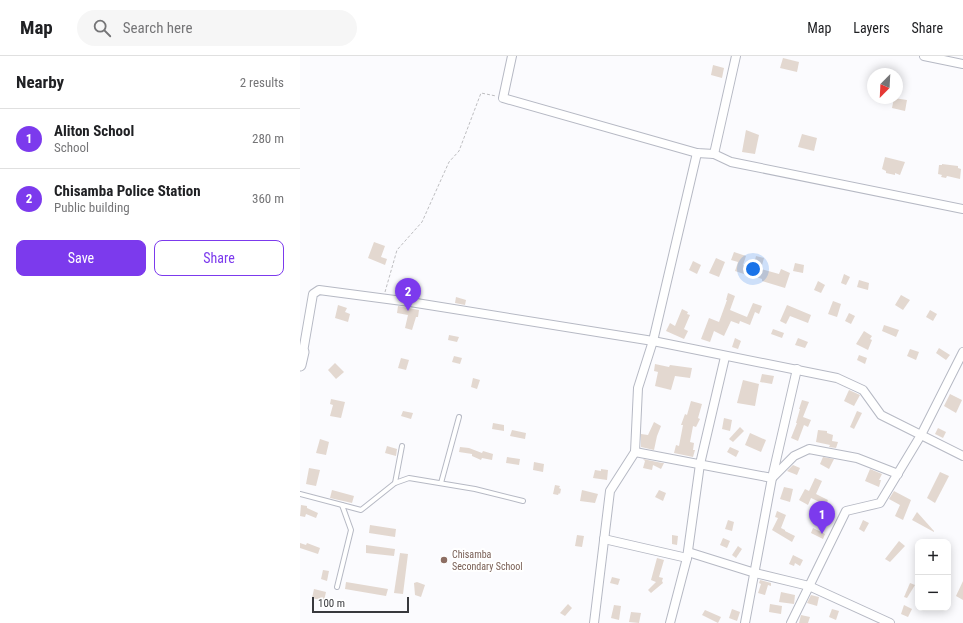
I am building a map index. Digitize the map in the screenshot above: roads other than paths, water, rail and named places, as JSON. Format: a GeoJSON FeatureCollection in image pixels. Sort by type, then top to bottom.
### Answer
{"type":"FeatureCollection","features":[{"type":"Feature","properties":{"kind":"main road"},"geometry":{"type":"LineString","coordinates":[[300,365],[301,352]]}},
{"type":"Feature","properties":{"kind":"street"},"geometry":{"type":"LineString","coordinates":[[512,56],[502,98],[697,153],[714,154],[731,162],[963,209]]}},
{"type":"Feature","properties":{"kind":"street"},"geometry":{"type":"LineString","coordinates":[[714,154],[736,56]]}},
{"type":"Feature","properties":{"kind":"street"},"geometry":{"type":"LineString","coordinates":[[924,56],[963,64]]}},
{"type":"Feature","properties":{"kind":"street"},"geometry":{"type":"LineString","coordinates":[[594,623],[610,491],[635,452],[638,388],[653,341],[697,153]]}},
{"type":"Feature","properties":{"kind":"street"},"geometry":{"type":"LineString","coordinates":[[301,352],[313,294],[319,290],[653,341],[837,378],[863,390],[881,414],[963,456]]}},
{"type":"Feature","properties":{"kind":"street"},"geometry":{"type":"LineString","coordinates":[[791,623],[846,511],[880,503],[921,435],[963,352]]}},
{"type":"Feature","properties":{"kind":"street"},"geometry":{"type":"LineString","coordinates":[[670,623],[687,555],[700,464],[725,356]]}},
{"type":"Feature","properties":{"kind":"street"},"geometry":{"type":"LineString","coordinates":[[745,623],[772,478],[797,369]]}},
{"type":"Feature","properties":{"kind":"street"},"geometry":{"type":"LineString","coordinates":[[772,478],[794,456],[809,449],[857,458],[898,474]]}},
{"type":"Feature","properties":{"kind":"street"},"geometry":{"type":"LineString","coordinates":[[635,452],[772,478]]}},
{"type":"Feature","properties":{"kind":"street"},"geometry":{"type":"LineString","coordinates":[[604,539],[687,555],[810,586],[890,623]]}},
{"type":"Feature","properties":{"kind":"lane"},"geometry":{"type":"LineString","coordinates":[[442,484],[459,417]]}},
{"type":"Feature","properties":{"kind":"lane"},"geometry":{"type":"LineString","coordinates":[[395,483],[402,446]]}},
{"type":"Feature","properties":{"kind":"lane"},"geometry":{"type":"LineString","coordinates":[[300,494],[361,510],[395,483],[408,478],[475,489],[523,501]]}},
{"type":"Feature","properties":{"kind":"lane"},"geometry":{"type":"LineString","coordinates":[[336,587],[351,530],[342,505]]}},
{"type":"Feature","properties":{"kind":"place","name":"Chisamba Police Station"},"geometry":{"type":"Point","coordinates":[408,311]}},
{"type":"Feature","properties":{"kind":"place","name":"Aliton School"},"geometry":{"type":"Point","coordinates":[822,534]}},
{"type":"Feature","properties":{"kind":"place","name":"Chisamba Secondary School"},"geometry":{"type":"Point","coordinates":[444,560]}}]}
